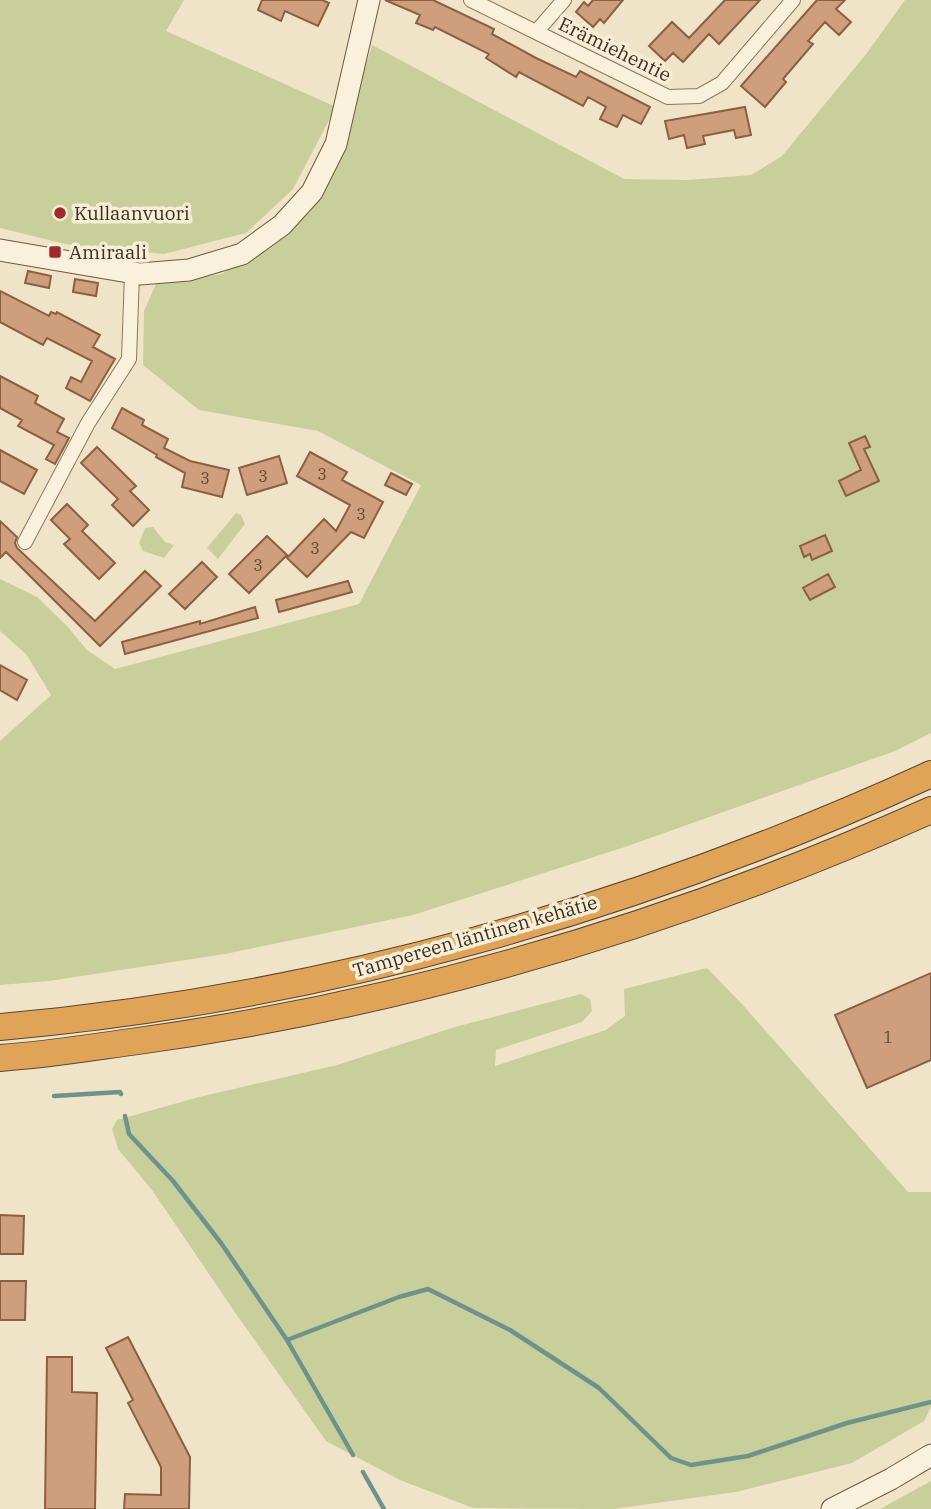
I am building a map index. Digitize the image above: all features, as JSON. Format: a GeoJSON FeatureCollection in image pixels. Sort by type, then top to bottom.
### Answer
{"type":"FeatureCollection","features":[{"type":"Feature","properties":{"kind":"highway","name":"Tampereen läntinen kehätie"},"geometry":{"type":"LineString","coordinates":[[0,1027],[48,1023],[261,990],[434,951],[632,892],[752,851],[931,774]]}},
{"type":"Feature","properties":{"kind":"highway","name":"Tampereen läntinen kehätie"},"geometry":{"type":"LineString","coordinates":[[0,1058],[262,1022],[356,1003],[520,962],[656,919],[809,862],[931,810]]}},
{"type":"Feature","properties":{"kind":"street"},"geometry":{"type":"LineString","coordinates":[[0,250],[132,273],[189,270],[242,254],[282,225],[312,192],[336,144],[369,0]]}},
{"type":"Feature","properties":{"kind":"street","name":"Erämiehentie"},"geometry":{"type":"LineString","coordinates":[[471,0],[668,97],[699,96],[722,83],[793,0]]}},
{"type":"Feature","properties":{"kind":"street"},"geometry":{"type":"LineString","coordinates":[[537,31],[564,0]]}},
{"type":"Feature","properties":{"kind":"street"},"geometry":{"type":"LineString","coordinates":[[25,542],[88,423],[130,359],[132,273]]}},
{"type":"Feature","properties":{"kind":"street"},"geometry":{"type":"LineString","coordinates":[[832,1509],[931,1455]]}},
{"type":"Feature","properties":{"kind":"green space"},"geometry":{"type":"Polygon","coordinates":[[[0,0],[184,0],[166,31],[336,107],[293,189],[246,233],[164,254],[65,244],[0,228],[0,0]]]}},
{"type":"Feature","properties":{"kind":"green space"},"geometry":{"type":"Polygon","coordinates":[[[905,0],[931,0],[931,733],[895,751],[625,847],[413,915],[225,954],[49,981],[0,985],[0,741],[51,695],[26,654],[0,631],[0,579],[37,597],[87,650],[115,669],[359,604],[421,485],[318,431],[199,410],[143,365],[144,311],[156,284],[222,274],[289,228],[340,148],[372,45],[624,179],[688,180],[751,175],[782,156],[867,53],[905,0]]]}},
{"type":"Feature","properties":{"kind":"green space"},"geometry":{"type":"Polygon","coordinates":[[[236,513],[241,515],[245,524],[218,559],[207,548],[236,513]]]}},
{"type":"Feature","properties":{"kind":"green space"},"geometry":{"type":"Polygon","coordinates":[[[153,527],[165,542],[174,545],[164,558],[143,551],[139,543],[145,528],[153,527]]]}},
{"type":"Feature","properties":{"kind":"green space"},"geometry":{"type":"Polygon","coordinates":[[[707,968],[908,1192],[931,1192],[931,1407],[924,1421],[852,1463],[736,1492],[613,1509],[473,1508],[400,1480],[326,1441],[152,1190],[118,1149],[112,1129],[117,1120],[199,1097],[337,1065],[455,1027],[581,994],[590,999],[592,1011],[582,1022],[496,1050],[495,1066],[606,1030],[625,1016],[624,989],[707,968]]]}},
{"type":"Feature","properties":{"kind":"green space"},"geometry":{"type":"Polygon","coordinates":[[[931,1481],[931,1509],[880,1509],[931,1481]]]}},
{"type":"Feature","properties":{"kind":"building"},"geometry":{"type":"Polygon","coordinates":[[[262,0],[322,0],[329,3],[318,26],[285,11],[281,21],[258,10],[262,0]]]}},
{"type":"Feature","properties":{"kind":"building"},"geometry":{"type":"Polygon","coordinates":[[[385,0],[433,0],[494,29],[492,34],[536,58],[576,77],[580,71],[650,107],[641,124],[623,115],[617,127],[600,119],[606,107],[588,97],[583,106],[519,72],[516,77],[486,58],[489,54],[435,27],[433,30],[416,23],[420,15],[385,0]]]}},
{"type":"Feature","properties":{"kind":"building"},"geometry":{"type":"Polygon","coordinates":[[[593,0],[623,0],[604,23],[600,19],[593,27],[576,12],[584,2],[588,6],[593,0]]]}},
{"type":"Feature","properties":{"kind":"building"},"geometry":{"type":"Polygon","coordinates":[[[725,0],[760,0],[719,44],[709,34],[683,62],[673,53],[665,61],[649,46],[672,22],[689,38],[725,0]]]}},
{"type":"Feature","properties":{"kind":"building"},"geometry":{"type":"Polygon","coordinates":[[[817,0],[845,0],[836,9],[851,22],[839,35],[825,22],[808,41],[813,44],[783,79],[786,82],[765,107],[741,86],[817,0]]]}},
{"type":"Feature","properties":{"kind":"building"},"geometry":{"type":"Polygon","coordinates":[[[745,107],[751,135],[736,138],[734,130],[703,136],[705,144],[687,148],[684,135],[669,139],[665,121],[745,107]]]}},
{"type":"Feature","properties":{"kind":"building"},"geometry":{"type":"Polygon","coordinates":[[[28,271],[51,276],[49,288],[25,283],[28,271]]]}},
{"type":"Feature","properties":{"kind":"building"},"geometry":{"type":"Polygon","coordinates":[[[75,279],[98,283],[96,296],[73,292],[75,279]]]}},
{"type":"Feature","properties":{"kind":"building"},"geometry":{"type":"Polygon","coordinates":[[[0,291],[49,316],[51,312],[57,312],[100,335],[93,347],[115,359],[90,401],[66,388],[71,377],[81,382],[92,361],[47,338],[43,345],[0,322],[0,291]]]}},
{"type":"Feature","properties":{"kind":"building"},"geometry":{"type":"Polygon","coordinates":[[[0,376],[38,396],[35,403],[64,419],[57,432],[69,438],[55,464],[46,459],[54,445],[18,426],[22,420],[0,408],[0,376]]]}},
{"type":"Feature","properties":{"kind":"building"},"geometry":{"type":"Polygon","coordinates":[[[122,408],[144,420],[142,425],[168,439],[164,448],[190,461],[229,470],[222,497],[182,487],[185,473],[112,428],[122,408]]]}},
{"type":"Feature","properties":{"kind":"building"},"geometry":{"type":"Polygon","coordinates":[[[865,436],[870,447],[864,449],[879,481],[846,496],[839,481],[861,470],[849,443],[865,436]]]}},
{"type":"Feature","properties":{"kind":"building"},"geometry":{"type":"Polygon","coordinates":[[[97,447],[136,486],[130,491],[149,510],[133,526],[112,505],[118,499],[81,463],[97,447]]]}},
{"type":"Feature","properties":{"kind":"building"},"geometry":{"type":"Polygon","coordinates":[[[0,450],[37,470],[24,494],[0,481],[0,450]]]}},
{"type":"Feature","properties":{"kind":"building"},"geometry":{"type":"Polygon","coordinates":[[[310,452],[347,472],[342,480],[383,502],[364,538],[351,532],[307,577],[287,558],[324,519],[336,531],[350,505],[297,476],[310,452]]]}},
{"type":"Feature","properties":{"kind":"building"},"geometry":{"type":"Polygon","coordinates":[[[279,456],[287,483],[247,495],[239,468],[279,456]]]}},
{"type":"Feature","properties":{"kind":"building"},"geometry":{"type":"Polygon","coordinates":[[[391,473],[412,484],[406,495],[385,485],[391,473]]]}},
{"type":"Feature","properties":{"kind":"building"},"geometry":{"type":"Polygon","coordinates":[[[67,504],[88,525],[82,531],[115,563],[99,579],[64,544],[70,539],[51,520],[67,504]]]}},
{"type":"Feature","properties":{"kind":"building"},"geometry":{"type":"Polygon","coordinates":[[[0,521],[17,537],[17,548],[95,621],[145,571],[161,586],[100,646],[6,552],[0,558],[0,521]]]}},
{"type":"Feature","properties":{"kind":"building"},"geometry":{"type":"Polygon","coordinates":[[[825,535],[832,551],[812,560],[810,554],[804,557],[800,546],[825,535]]]}},
{"type":"Feature","properties":{"kind":"building"},"geometry":{"type":"Polygon","coordinates":[[[267,536],[287,555],[249,593],[229,574],[267,536]]]}},
{"type":"Feature","properties":{"kind":"building"},"geometry":{"type":"Polygon","coordinates":[[[202,562],[217,577],[185,609],[169,594],[202,562]]]}},
{"type":"Feature","properties":{"kind":"building"},"geometry":{"type":"Polygon","coordinates":[[[828,574],[835,587],[810,600],[803,588],[828,574]]]}},
{"type":"Feature","properties":{"kind":"building"},"geometry":{"type":"Polygon","coordinates":[[[348,581],[352,592],[279,612],[276,600],[348,581]]]}},
{"type":"Feature","properties":{"kind":"building"},"geometry":{"type":"Polygon","coordinates":[[[255,607],[258,618],[125,654],[122,642],[200,621],[200,624],[255,607]]]}},
{"type":"Feature","properties":{"kind":"building"},"geometry":{"type":"Polygon","coordinates":[[[0,665],[27,680],[17,700],[0,690],[0,665]]]}},
{"type":"Feature","properties":{"kind":"building"},"geometry":{"type":"Polygon","coordinates":[[[931,973],[931,1060],[867,1088],[835,1015],[931,973]]]}},
{"type":"Feature","properties":{"kind":"building"},"geometry":{"type":"Polygon","coordinates":[[[0,1215],[24,1216],[23,1254],[0,1254],[0,1215]]]}},
{"type":"Feature","properties":{"kind":"building"},"geometry":{"type":"Polygon","coordinates":[[[0,1281],[26,1281],[25,1320],[0,1320],[0,1281]]]}},
{"type":"Feature","properties":{"kind":"building"},"geometry":{"type":"Polygon","coordinates":[[[128,1337],[190,1457],[189,1509],[124,1509],[125,1494],[161,1495],[161,1467],[128,1403],[133,1400],[106,1348],[128,1337]]]}},
{"type":"Feature","properties":{"kind":"building"},"geometry":{"type":"Polygon","coordinates":[[[47,1357],[72,1357],[72,1392],[97,1393],[95,1509],[45,1509],[47,1357]]]}},
{"type":"Feature","properties":{"kind":"waterway"},"geometry":{"type":"LineString","coordinates":[[54,1096],[121,1094]]}},
{"type":"Feature","properties":{"kind":"waterway"},"geometry":{"type":"LineString","coordinates":[[125,1116],[129,1134],[173,1181],[221,1243],[287,1340],[353,1455]]}},
{"type":"Feature","properties":{"kind":"waterway"},"geometry":{"type":"LineString","coordinates":[[287,1340],[399,1297],[428,1289],[510,1330],[599,1388],[671,1458],[691,1465],[748,1456],[847,1423],[931,1402]]}},
{"type":"Feature","properties":{"kind":"waterway"},"geometry":{"type":"LineString","coordinates":[[363,1472],[384,1509]]}},
{"type":"Feature","properties":{"kind":"place","name":"Kullaanvuori"},"geometry":{"type":"Point","coordinates":[60,213]}},
{"type":"Feature","properties":{"kind":"place","name":"Amiraali"},"geometry":{"type":"Point","coordinates":[55,252]}}]}
